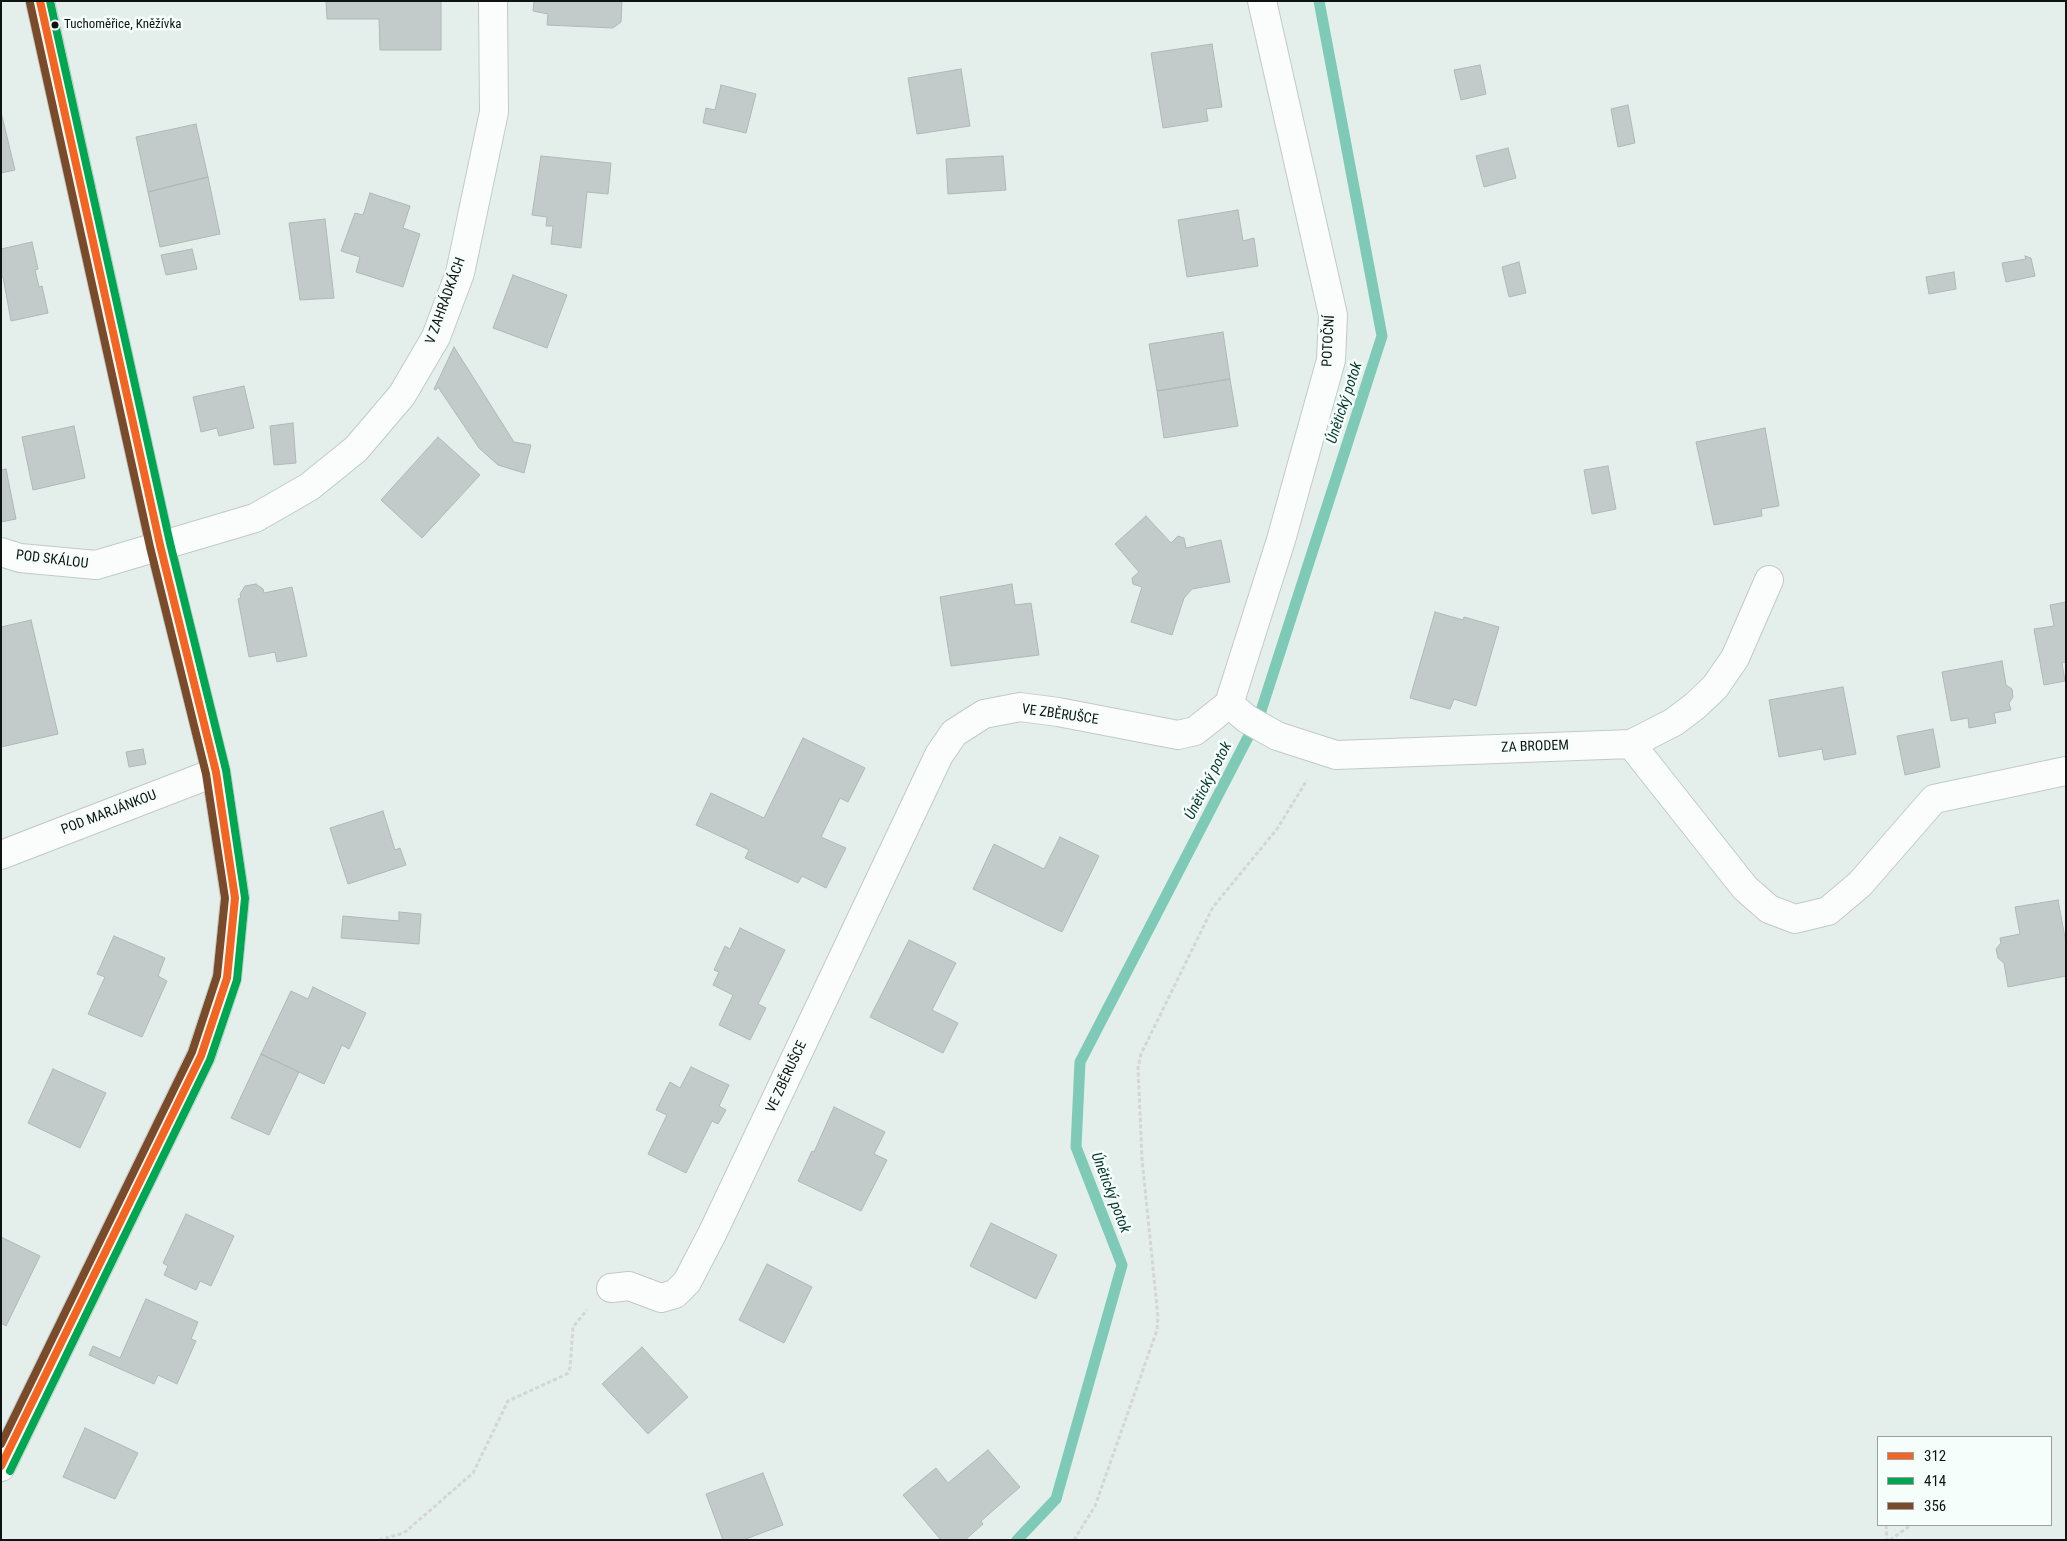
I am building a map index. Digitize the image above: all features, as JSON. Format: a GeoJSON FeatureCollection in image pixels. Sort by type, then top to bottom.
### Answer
{"type":"FeatureCollection","features":[{"type":"Feature","properties":{"kind":"street"},"geometry":{"type":"LineString","coordinates":[[1,1467],[201,1056],[227,978],[235,898],[216,772],[160,545],[40,1]]}},
{"type":"Feature","properties":{"kind":"street","name":"V ZAHRÁDKÁCH"},"geometry":{"type":"LineString","coordinates":[[160,545],[255,518],[309,487],[356,449],[402,395],[436,337],[460,273],[494,112],[493,1]]}},
{"type":"Feature","properties":{"kind":"street","name":"POTOČNÍ"},"geometry":{"type":"LineString","coordinates":[[1238,711],[1281,540],[1331,360],[1333,315],[1262,1]]}},
{"type":"Feature","properties":{"kind":"street","name":"POD SKÁLOU"},"geometry":{"type":"LineString","coordinates":[[1,552],[20,558],[96,565],[160,545]]}},
{"type":"Feature","properties":{"kind":"street","name":"ZA BRODEM"},"geometry":{"type":"LineString","coordinates":[[1238,711],[1277,736],[1336,755],[1631,744],[1674,722],[1715,687],[1734,658],[1769,580]]}},
{"type":"Feature","properties":{"kind":"street","name":"VE ZBĚRUŠCE"},"geometry":{"type":"LineString","coordinates":[[610,1288],[629,1286],[661,1298],[675,1294],[687,1282],[722,1214],[939,755],[954,733],[984,714],[1020,707],[1058,712],[1178,735],[1195,731],[1238,711]]}},
{"type":"Feature","properties":{"kind":"street"},"geometry":{"type":"LineString","coordinates":[[1631,744],[1745,888],[1769,909],[1795,919],[1828,911],[1860,884],[1934,798],[2066,771]]}},
{"type":"Feature","properties":{"kind":"street","name":"POD MARJÁNKOU"},"geometry":{"type":"LineString","coordinates":[[1,855],[216,772]]}},
{"type":"Feature","properties":{"kind":"path"},"geometry":{"type":"LineString","coordinates":[[1074,1540],[1095,1506],[1157,1330],[1158,1317],[1142,1159],[1138,1068],[1141,1054],[1213,907],[1278,829],[1303,791],[1320,750]]}},
{"type":"Feature","properties":{"kind":"path"},"geometry":{"type":"LineString","coordinates":[[379,1540],[404,1533],[473,1473],[508,1401],[567,1374],[570,1368],[573,1326],[610,1288]]}},
{"type":"Feature","properties":{"kind":"path"},"geometry":{"type":"LineString","coordinates":[[1886,1526],[1889,1540],[1910,1526]]}},
{"type":"Feature","properties":{"kind":"building"},"geometry":{"type":"Polygon","coordinates":[[[326,1],[441,1],[441,50],[380,50],[379,19],[327,19],[326,1]]]}},
{"type":"Feature","properties":{"kind":"building"},"geometry":{"type":"Polygon","coordinates":[[[534,1],[622,1],[621,22],[613,28],[547,25],[548,14],[533,11],[534,1]]]}},
{"type":"Feature","properties":{"kind":"building"},"geometry":{"type":"Polygon","coordinates":[[[1212,44],[1222,107],[1206,109],[1208,121],[1163,128],[1151,53],[1212,44]]]}},
{"type":"Feature","properties":{"kind":"building"},"geometry":{"type":"Polygon","coordinates":[[[1480,65],[1486,94],[1461,100],[1454,70],[1480,65]]]}},
{"type":"Feature","properties":{"kind":"building"},"geometry":{"type":"Polygon","coordinates":[[[961,69],[970,126],[917,134],[908,78],[961,69]]]}},
{"type":"Feature","properties":{"kind":"building"},"geometry":{"type":"Polygon","coordinates":[[[721,85],[756,94],[746,133],[703,123],[706,108],[715,110],[721,85]]]}},
{"type":"Feature","properties":{"kind":"building"},"geometry":{"type":"Polygon","coordinates":[[[1628,105],[1635,143],[1618,147],[1611,109],[1628,105]]]}},
{"type":"Feature","properties":{"kind":"building"},"geometry":{"type":"Polygon","coordinates":[[[1,112],[15,170],[1,173],[1,112]]]}},
{"type":"Feature","properties":{"kind":"building"},"geometry":{"type":"Polygon","coordinates":[[[196,124],[208,177],[148,192],[136,137],[196,124]]]}},
{"type":"Feature","properties":{"kind":"building"},"geometry":{"type":"Polygon","coordinates":[[[1508,148],[1516,178],[1484,187],[1476,156],[1508,148]]]}},
{"type":"Feature","properties":{"kind":"building"},"geometry":{"type":"Polygon","coordinates":[[[541,156],[611,163],[608,194],[587,192],[581,248],[551,244],[553,226],[546,226],[547,217],[532,215],[541,156]]]}},
{"type":"Feature","properties":{"kind":"building"},"geometry":{"type":"Polygon","coordinates":[[[1003,156],[1006,190],[948,194],[946,159],[1003,156]]]}},
{"type":"Feature","properties":{"kind":"building"},"geometry":{"type":"Polygon","coordinates":[[[208,177],[220,234],[160,247],[148,192],[208,177]]]}},
{"type":"Feature","properties":{"kind":"building"},"geometry":{"type":"Polygon","coordinates":[[[370,193],[410,206],[403,228],[420,234],[403,287],[356,272],[360,257],[341,251],[355,213],[363,215],[370,193]]]}},
{"type":"Feature","properties":{"kind":"building"},"geometry":{"type":"Polygon","coordinates":[[[1238,210],[1243,241],[1254,238],[1258,266],[1187,277],[1178,220],[1238,210]]]}},
{"type":"Feature","properties":{"kind":"building"},"geometry":{"type":"Polygon","coordinates":[[[325,219],[334,298],[300,300],[289,223],[325,219]]]}},
{"type":"Feature","properties":{"kind":"building"},"geometry":{"type":"Polygon","coordinates":[[[32,242],[38,269],[35,270],[39,287],[42,286],[48,313],[11,321],[3,277],[1,277],[1,249],[32,242]]]}},
{"type":"Feature","properties":{"kind":"building"},"geometry":{"type":"Polygon","coordinates":[[[192,249],[197,269],[166,275],[161,255],[192,249]]]}},
{"type":"Feature","properties":{"kind":"building"},"geometry":{"type":"Polygon","coordinates":[[[2025,256],[2031,258],[2035,276],[2006,282],[2002,263],[2026,259],[2025,256]]]}},
{"type":"Feature","properties":{"kind":"building"},"geometry":{"type":"Polygon","coordinates":[[[1519,262],[1526,293],[1509,297],[1502,267],[1519,262]]]}},
{"type":"Feature","properties":{"kind":"building"},"geometry":{"type":"Polygon","coordinates":[[[1954,272],[1956,289],[1929,294],[1926,277],[1954,272]]]}},
{"type":"Feature","properties":{"kind":"building"},"geometry":{"type":"Polygon","coordinates":[[[513,275],[567,295],[547,348],[493,328],[513,275]]]}},
{"type":"Feature","properties":{"kind":"building"},"geometry":{"type":"Polygon","coordinates":[[[1223,332],[1230,379],[1157,391],[1149,344],[1223,332]]]}},
{"type":"Feature","properties":{"kind":"building"},"geometry":{"type":"Polygon","coordinates":[[[454,347],[514,442],[531,445],[524,473],[498,465],[479,448],[438,387],[436,390],[434,389],[454,347]]]}},
{"type":"Feature","properties":{"kind":"building"},"geometry":{"type":"Polygon","coordinates":[[[1230,379],[1238,426],[1164,438],[1157,391],[1230,379]]]}},
{"type":"Feature","properties":{"kind":"building"},"geometry":{"type":"Polygon","coordinates":[[[244,386],[254,428],[219,436],[217,428],[201,432],[193,397],[244,386]]]}},
{"type":"Feature","properties":{"kind":"building"},"geometry":{"type":"Polygon","coordinates":[[[293,423],[296,463],[274,465],[270,426],[293,423]]]}},
{"type":"Feature","properties":{"kind":"building"},"geometry":{"type":"Polygon","coordinates":[[[74,426],[85,478],[33,490],[22,437],[74,426]]]}},
{"type":"Feature","properties":{"kind":"building"},"geometry":{"type":"Polygon","coordinates":[[[1765,428],[1779,506],[1761,509],[1762,516],[1714,525],[1696,442],[1765,428]]]}},
{"type":"Feature","properties":{"kind":"building"},"geometry":{"type":"Polygon","coordinates":[[[438,437],[480,475],[422,538],[381,500],[438,437]]]}},
{"type":"Feature","properties":{"kind":"building"},"geometry":{"type":"Polygon","coordinates":[[[1608,466],[1616,509],[1592,514],[1584,470],[1608,466]]]}},
{"type":"Feature","properties":{"kind":"building"},"geometry":{"type":"Polygon","coordinates":[[[6,469],[16,519],[1,522],[1,470],[6,469]]]}},
{"type":"Feature","properties":{"kind":"building"},"geometry":{"type":"Polygon","coordinates":[[[1146,516],[1171,543],[1178,536],[1184,538],[1186,548],[1221,540],[1230,582],[1192,589],[1184,598],[1172,635],[1131,622],[1142,587],[1133,584],[1132,578],[1139,572],[1115,544],[1146,516]]]}},
{"type":"Feature","properties":{"kind":"building"},"geometry":{"type":"Polygon","coordinates":[[[256,584],[263,589],[264,593],[292,587],[307,656],[277,662],[275,652],[249,657],[238,599],[241,598],[240,594],[245,586],[256,584]]]}},
{"type":"Feature","properties":{"kind":"building"},"geometry":{"type":"Polygon","coordinates":[[[1012,584],[1015,605],[1031,603],[1039,655],[951,666],[940,597],[1012,584]]]}},
{"type":"Feature","properties":{"kind":"building"},"geometry":{"type":"Polygon","coordinates":[[[2066,602],[2066,662],[2062,663],[2065,681],[2044,685],[2034,629],[2054,626],[2050,605],[2066,602]]]}},
{"type":"Feature","properties":{"kind":"building"},"geometry":{"type":"Polygon","coordinates":[[[1435,612],[1463,620],[1464,617],[1499,627],[1476,706],[1454,699],[1450,709],[1410,698],[1435,612]]]}},
{"type":"Feature","properties":{"kind":"building"},"geometry":{"type":"Polygon","coordinates":[[[31,620],[58,734],[1,747],[1,627],[31,620]]]}},
{"type":"Feature","properties":{"kind":"building"},"geometry":{"type":"Polygon","coordinates":[[[2002,661],[2006,685],[2012,689],[2013,697],[2009,703],[2011,710],[1994,713],[1996,723],[1969,728],[1968,718],[1951,721],[1942,672],[2002,661]]]}},
{"type":"Feature","properties":{"kind":"building"},"geometry":{"type":"Polygon","coordinates":[[[1843,687],[1856,754],[1824,760],[1822,749],[1779,757],[1769,700],[1843,687]]]}},
{"type":"Feature","properties":{"kind":"building"},"geometry":{"type":"Polygon","coordinates":[[[1933,729],[1940,767],[1905,775],[1897,736],[1933,729]]]}},
{"type":"Feature","properties":{"kind":"building"},"geometry":{"type":"Polygon","coordinates":[[[803,738],[865,768],[848,802],[840,798],[821,837],[846,848],[826,888],[802,876],[798,883],[745,858],[749,850],[696,825],[711,793],[764,818],[803,738]]]}},
{"type":"Feature","properties":{"kind":"building"},"geometry":{"type":"Polygon","coordinates":[[[143,749],[146,764],[129,767],[126,752],[143,749]]]}},
{"type":"Feature","properties":{"kind":"building"},"geometry":{"type":"Polygon","coordinates":[[[383,811],[395,850],[400,848],[406,865],[348,884],[330,828],[383,811]]]}},
{"type":"Feature","properties":{"kind":"building"},"geometry":{"type":"Polygon","coordinates":[[[1060,837],[1099,856],[1062,932],[973,889],[994,844],[1044,869],[1060,837]]]}},
{"type":"Feature","properties":{"kind":"building"},"geometry":{"type":"Polygon","coordinates":[[[2058,900],[2066,943],[2066,976],[2008,987],[2004,963],[1998,958],[1996,949],[2001,943],[2000,938],[2020,934],[2015,907],[2058,900]]]}},
{"type":"Feature","properties":{"kind":"building"},"geometry":{"type":"Polygon","coordinates":[[[399,912],[421,914],[419,944],[341,938],[343,916],[399,921],[399,912]]]}},
{"type":"Feature","properties":{"kind":"building"},"geometry":{"type":"Polygon","coordinates":[[[740,928],[785,950],[758,1004],[766,1008],[750,1040],[719,1025],[733,995],[713,985],[719,972],[714,970],[725,946],[730,949],[740,928]]]}},
{"type":"Feature","properties":{"kind":"building"},"geometry":{"type":"Polygon","coordinates":[[[114,936],[165,958],[158,976],[167,981],[142,1037],[88,1014],[105,977],[97,974],[114,936]]]}},
{"type":"Feature","properties":{"kind":"building"},"geometry":{"type":"Polygon","coordinates":[[[909,940],[956,963],[932,1010],[958,1023],[943,1053],[870,1017],[909,940]]]}},
{"type":"Feature","properties":{"kind":"building"},"geometry":{"type":"Polygon","coordinates":[[[313,987],[366,1013],[349,1049],[342,1045],[324,1084],[261,1054],[291,991],[308,999],[313,987]]]}},
{"type":"Feature","properties":{"kind":"building"},"geometry":{"type":"Polygon","coordinates":[[[261,1054],[299,1072],[269,1135],[231,1118],[261,1054]]]}},
{"type":"Feature","properties":{"kind":"building"},"geometry":{"type":"Polygon","coordinates":[[[691,1067],[729,1085],[719,1106],[726,1110],[718,1124],[712,1121],[686,1173],[648,1154],[667,1115],[656,1110],[670,1082],[680,1088],[691,1067]]]}},
{"type":"Feature","properties":{"kind":"building"},"geometry":{"type":"Polygon","coordinates":[[[53,1069],[106,1093],[80,1148],[28,1123],[53,1069]]]}},
{"type":"Feature","properties":{"kind":"building"},"geometry":{"type":"Polygon","coordinates":[[[834,1107],[885,1132],[874,1154],[887,1160],[861,1211],[798,1181],[812,1151],[814,1152],[834,1107]]]}},
{"type":"Feature","properties":{"kind":"building"},"geometry":{"type":"Polygon","coordinates":[[[186,1214],[234,1236],[211,1286],[200,1281],[196,1290],[164,1275],[168,1266],[163,1263],[186,1214]]]}},
{"type":"Feature","properties":{"kind":"building"},"geometry":{"type":"Polygon","coordinates":[[[991,1223],[1057,1255],[1036,1299],[970,1266],[991,1223]]]}},
{"type":"Feature","properties":{"kind":"building"},"geometry":{"type":"Polygon","coordinates":[[[1,1237],[40,1256],[6,1326],[1,1323],[1,1237]]]}},
{"type":"Feature","properties":{"kind":"building"},"geometry":{"type":"Polygon","coordinates":[[[767,1264],[812,1287],[784,1343],[739,1320],[767,1264]]]}},
{"type":"Feature","properties":{"kind":"building"},"geometry":{"type":"Polygon","coordinates":[[[146,1299],[198,1322],[191,1339],[196,1341],[177,1384],[158,1375],[154,1384],[89,1355],[93,1346],[120,1358],[146,1299]]]}},
{"type":"Feature","properties":{"kind":"building"},"geometry":{"type":"Polygon","coordinates":[[[642,1347],[688,1397],[648,1434],[602,1384],[642,1347]]]}},
{"type":"Feature","properties":{"kind":"building"},"geometry":{"type":"Polygon","coordinates":[[[85,1428],[138,1453],[115,1499],[63,1477],[85,1428]]]}},
{"type":"Feature","properties":{"kind":"building"},"geometry":{"type":"Polygon","coordinates":[[[988,1450],[1020,1487],[981,1521],[983,1524],[965,1540],[941,1540],[903,1495],[936,1468],[948,1483],[988,1450]]]}},
{"type":"Feature","properties":{"kind":"building"},"geometry":{"type":"Polygon","coordinates":[[[763,1473],[783,1525],[743,1540],[723,1540],[706,1494],[763,1473]]]}},
{"type":"Feature","properties":{"kind":"waterway","name":"Únětický potok"},"geometry":{"type":"LineString","coordinates":[[1017,1540],[1056,1499],[1122,1265],[1076,1147],[1080,1062],[1260,714],[1382,336],[1319,1]]}},
{"type":"Feature","properties":{"kind":"transit line","name":"312"},"geometry":{"type":"LineString","coordinates":[[1,1466],[201,1056],[227,978],[235,898],[216,772],[160,545],[40,1]]}},
{"type":"Feature","properties":{"kind":"transit line","name":"414"},"geometry":{"type":"LineString","coordinates":[[10,1471],[210,1060],[237,980],[245,898],[226,770],[170,543],[50,1]]}},
{"type":"Feature","properties":{"kind":"transit line","name":"356"},"geometry":{"type":"LineString","coordinates":[[1,1444],[192,1052],[217,976],[225,898],[206,774],[150,547],[30,3]]}},
{"type":"Feature","properties":{"kind":"place","name":"Tuchoměřice, Kněžívka"},"geometry":{"type":"Point","coordinates":[55,25]}}]}
